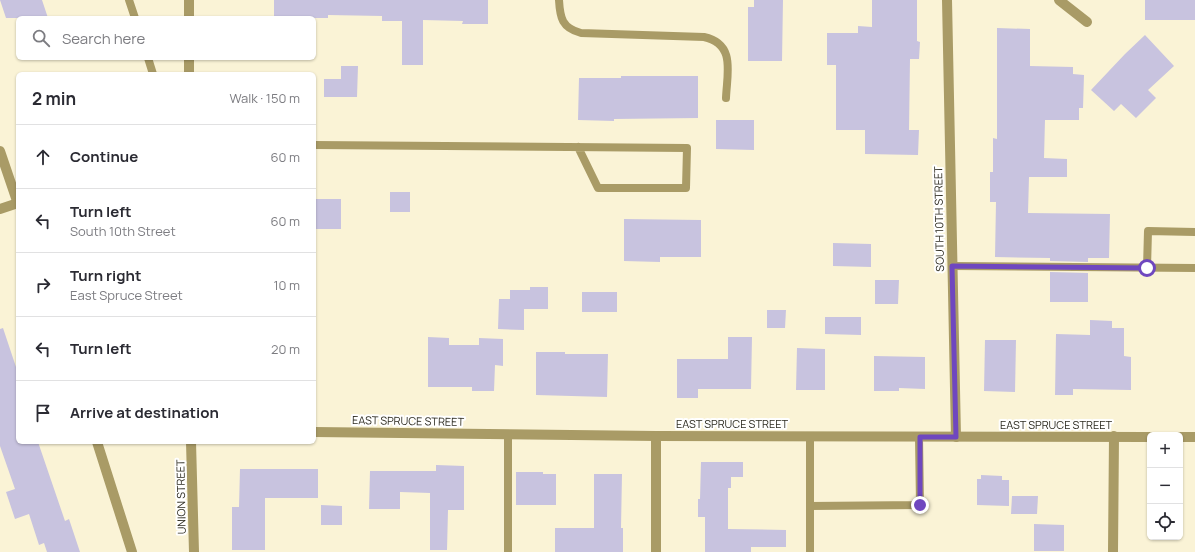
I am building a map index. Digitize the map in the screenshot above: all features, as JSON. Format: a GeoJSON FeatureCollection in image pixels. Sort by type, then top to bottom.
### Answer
{"type":"FeatureCollection","features":[{"type":"Feature","properties":{"kind":"street"},"geometry":{"type":"LineString","coordinates":[[188,0],[189,16]]}},
{"type":"Feature","properties":{"kind":"street","name":"SOUTH 10TH STREET"},"geometry":{"type":"LineString","coordinates":[[947,0],[956,437]]}},
{"type":"Feature","properties":{"kind":"street"},"geometry":{"type":"LineString","coordinates":[[1059,0],[1087,22]]}},
{"type":"Feature","properties":{"kind":"street"},"geometry":{"type":"LineString","coordinates":[[189,60],[189,72]]}},
{"type":"Feature","properties":{"kind":"street"},"geometry":{"type":"LineString","coordinates":[[0,151],[16,197]]}},
{"type":"Feature","properties":{"kind":"street"},"geometry":{"type":"LineString","coordinates":[[0,209],[16,204]]}},
{"type":"Feature","properties":{"kind":"street","name":"EAST SPRUCE STREET"},"geometry":{"type":"LineString","coordinates":[[316,432],[810,437],[1147,437]]}},
{"type":"Feature","properties":{"kind":"street"},"geometry":{"type":"LineString","coordinates":[[656,436],[656,552]]}},
{"type":"Feature","properties":{"kind":"street"},"geometry":{"type":"LineString","coordinates":[[1113,552],[1114,436]]}},
{"type":"Feature","properties":{"kind":"street"},"geometry":{"type":"LineString","coordinates":[[1183,437],[1195,437]]}},
{"type":"Feature","properties":{"kind":"street"},"geometry":{"type":"LineString","coordinates":[[98,444],[132,552]]}},
{"type":"Feature","properties":{"kind":"street","name":"UNION STREET"},"geometry":{"type":"LineString","coordinates":[[192,444],[194,552]]}},
{"type":"Feature","properties":{"kind":"lane"},"geometry":{"type":"LineString","coordinates":[[129,0],[134,16]]}},
{"type":"Feature","properties":{"kind":"lane"},"geometry":{"type":"LineString","coordinates":[[560,0],[560,14],[563,22],[572,31],[581,33],[704,37],[712,39],[722,46],[727,57],[726,98]]}},
{"type":"Feature","properties":{"kind":"lane"},"geometry":{"type":"LineString","coordinates":[[149,60],[152,72]]}},
{"type":"Feature","properties":{"kind":"lane"},"geometry":{"type":"LineString","coordinates":[[316,145],[578,147],[687,148],[686,188],[598,188],[578,147]]}},
{"type":"Feature","properties":{"kind":"lane"},"geometry":{"type":"LineString","coordinates":[[1147,268],[1148,231],[1195,232]]}},
{"type":"Feature","properties":{"kind":"lane"},"geometry":{"type":"LineString","coordinates":[[952,266],[1195,268]]}},
{"type":"Feature","properties":{"kind":"lane"},"geometry":{"type":"LineString","coordinates":[[508,434],[508,552]]}},
{"type":"Feature","properties":{"kind":"lane"},"geometry":{"type":"LineString","coordinates":[[810,437],[810,552]]}},
{"type":"Feature","properties":{"kind":"lane"},"geometry":{"type":"LineString","coordinates":[[810,506],[920,505],[920,437]]}},
{"type":"Feature","properties":{"kind":"building"},"geometry":{"type":"Polygon","coordinates":[[[0,0],[42,0],[47,16],[16,16],[16,18],[6,18],[0,0]]]}},
{"type":"Feature","properties":{"kind":"building"},"geometry":{"type":"Polygon","coordinates":[[[274,0],[488,0],[488,24],[462,24],[463,21],[423,20],[423,65],[402,65],[402,21],[382,21],[382,16],[328,15],[328,18],[316,18],[316,16],[274,16],[274,0]]]}},
{"type":"Feature","properties":{"kind":"building"},"geometry":{"type":"Polygon","coordinates":[[[754,0],[783,0],[782,61],[748,61],[748,7],[754,7],[754,0]]]}},
{"type":"Feature","properties":{"kind":"building"},"geometry":{"type":"Polygon","coordinates":[[[872,0],[917,0],[917,41],[920,42],[919,59],[910,59],[909,130],[919,130],[918,155],[865,154],[865,130],[836,130],[836,65],[827,65],[827,33],[858,33],[858,26],[872,27],[872,0]]]}},
{"type":"Feature","properties":{"kind":"building"},"geometry":{"type":"Polygon","coordinates":[[[1145,0],[1195,0],[1195,20],[1145,20],[1145,0]]]}},
{"type":"Feature","properties":{"kind":"building"},"geometry":{"type":"Polygon","coordinates":[[[997,28],[1030,29],[1030,66],[1073,67],[1073,74],[1084,75],[1083,108],[1079,108],[1079,120],[1045,120],[1044,158],[1067,159],[1067,177],[1029,177],[1028,213],[1110,214],[1109,258],[1088,258],[1088,262],[1050,261],[1050,258],[995,257],[996,202],[990,202],[990,172],[993,172],[993,138],[997,139],[997,28]]]}},
{"type":"Feature","properties":{"kind":"building"},"geometry":{"type":"Polygon","coordinates":[[[1145,35],[1174,66],[1148,90],[1156,98],[1136,118],[1121,104],[1114,111],[1091,90],[1145,35]]]}},
{"type":"Feature","properties":{"kind":"building"},"geometry":{"type":"Polygon","coordinates":[[[341,66],[358,66],[357,97],[324,97],[324,79],[341,79],[341,66]]]}},
{"type":"Feature","properties":{"kind":"building"},"geometry":{"type":"Polygon","coordinates":[[[621,76],[698,76],[698,118],[614,119],[614,121],[578,120],[579,78],[621,78],[621,76]]]}},
{"type":"Feature","properties":{"kind":"building"},"geometry":{"type":"Polygon","coordinates":[[[716,120],[754,120],[754,150],[716,149],[716,120]]]}},
{"type":"Feature","properties":{"kind":"building"},"geometry":{"type":"Polygon","coordinates":[[[390,192],[410,192],[410,212],[390,212],[390,192]]]}},
{"type":"Feature","properties":{"kind":"building"},"geometry":{"type":"Polygon","coordinates":[[[316,199],[341,199],[341,229],[316,229],[316,199]]]}},
{"type":"Feature","properties":{"kind":"building"},"geometry":{"type":"Polygon","coordinates":[[[624,219],[701,220],[701,257],[660,257],[660,262],[624,261],[624,219]]]}},
{"type":"Feature","properties":{"kind":"building"},"geometry":{"type":"Polygon","coordinates":[[[833,243],[871,244],[871,267],[833,266],[833,243]]]}},
{"type":"Feature","properties":{"kind":"building"},"geometry":{"type":"Polygon","coordinates":[[[1050,272],[1088,273],[1088,302],[1050,302],[1050,272]]]}},
{"type":"Feature","properties":{"kind":"building"},"geometry":{"type":"Polygon","coordinates":[[[875,280],[899,280],[898,304],[875,304],[875,280]]]}},
{"type":"Feature","properties":{"kind":"building"},"geometry":{"type":"Polygon","coordinates":[[[530,287],[548,287],[548,309],[524,309],[524,330],[498,329],[499,299],[510,299],[510,290],[530,290],[530,287]]]}},
{"type":"Feature","properties":{"kind":"building"},"geometry":{"type":"Polygon","coordinates":[[[582,292],[617,292],[617,312],[582,312],[582,292]]]}},
{"type":"Feature","properties":{"kind":"building"},"geometry":{"type":"Polygon","coordinates":[[[767,310],[786,310],[785,328],[767,328],[767,310]]]}},
{"type":"Feature","properties":{"kind":"building"},"geometry":{"type":"Polygon","coordinates":[[[825,317],[861,317],[861,335],[825,334],[825,317]]]}},
{"type":"Feature","properties":{"kind":"building"},"geometry":{"type":"Polygon","coordinates":[[[1090,320],[1112,321],[1112,328],[1124,328],[1124,356],[1131,357],[1131,390],[1073,389],[1073,395],[1055,395],[1056,334],[1090,335],[1090,320]]]}},
{"type":"Feature","properties":{"kind":"building"},"geometry":{"type":"Polygon","coordinates":[[[3,328],[16,367],[16,444],[39,444],[65,521],[69,519],[80,552],[47,552],[44,543],[39,545],[29,514],[15,519],[6,492],[15,489],[0,446],[0,329],[3,328]]]}},
{"type":"Feature","properties":{"kind":"building"},"geometry":{"type":"Polygon","coordinates":[[[428,337],[449,338],[449,345],[479,345],[479,338],[503,339],[503,366],[495,365],[494,391],[472,391],[472,387],[428,387],[428,337]]]}},
{"type":"Feature","properties":{"kind":"building"},"geometry":{"type":"Polygon","coordinates":[[[728,337],[752,337],[751,389],[698,389],[698,398],[677,398],[677,359],[728,359],[728,337]]]}},
{"type":"Feature","properties":{"kind":"building"},"geometry":{"type":"Polygon","coordinates":[[[985,340],[1016,340],[1015,392],[984,391],[985,340]]]}},
{"type":"Feature","properties":{"kind":"building"},"geometry":{"type":"Polygon","coordinates":[[[797,348],[825,349],[825,390],[796,390],[797,348]]]}},
{"type":"Feature","properties":{"kind":"building"},"geometry":{"type":"Polygon","coordinates":[[[536,352],[608,354],[607,397],[536,395],[536,352]]]}},
{"type":"Feature","properties":{"kind":"building"},"geometry":{"type":"Polygon","coordinates":[[[874,356],[925,357],[925,389],[899,388],[899,391],[874,391],[874,356]]]}},
{"type":"Feature","properties":{"kind":"building"},"geometry":{"type":"Polygon","coordinates":[[[701,462],[743,462],[743,477],[731,477],[731,488],[728,488],[728,529],[786,530],[786,547],[751,547],[751,552],[705,552],[705,517],[698,517],[701,462]]]}},
{"type":"Feature","properties":{"kind":"building"},"geometry":{"type":"Polygon","coordinates":[[[436,465],[464,466],[464,510],[448,510],[447,550],[430,550],[430,493],[400,492],[400,509],[369,509],[370,471],[436,471],[436,465]]]}},
{"type":"Feature","properties":{"kind":"building"},"geometry":{"type":"Polygon","coordinates":[[[240,469],[318,469],[318,498],[265,498],[265,550],[232,550],[232,507],[239,507],[240,469]]]}},
{"type":"Feature","properties":{"kind":"building"},"geometry":{"type":"Polygon","coordinates":[[[516,472],[543,472],[543,474],[556,474],[556,505],[516,505],[516,472]]]}},
{"type":"Feature","properties":{"kind":"building"},"geometry":{"type":"Polygon","coordinates":[[[594,474],[622,474],[621,528],[623,528],[623,552],[555,552],[555,528],[594,528],[594,474]]]}},
{"type":"Feature","properties":{"kind":"building"},"geometry":{"type":"Polygon","coordinates":[[[981,475],[1002,476],[1002,480],[1009,480],[1009,506],[977,505],[977,479],[981,479],[981,475]]]}},
{"type":"Feature","properties":{"kind":"building"},"geometry":{"type":"Polygon","coordinates":[[[1012,496],[1038,496],[1037,514],[1011,514],[1012,496]]]}},
{"type":"Feature","properties":{"kind":"building"},"geometry":{"type":"Polygon","coordinates":[[[321,505],[342,506],[342,525],[321,525],[321,505]]]}},
{"type":"Feature","properties":{"kind":"building"},"geometry":{"type":"Polygon","coordinates":[[[1034,524],[1064,525],[1064,551],[1034,551],[1034,524]]]}},
{"type":"Feature","properties":{"kind":"route"},"geometry":{"type":"LineString","coordinates":[[920,505],[920,437],[956,437],[952,266],[1147,268]]}}]}
